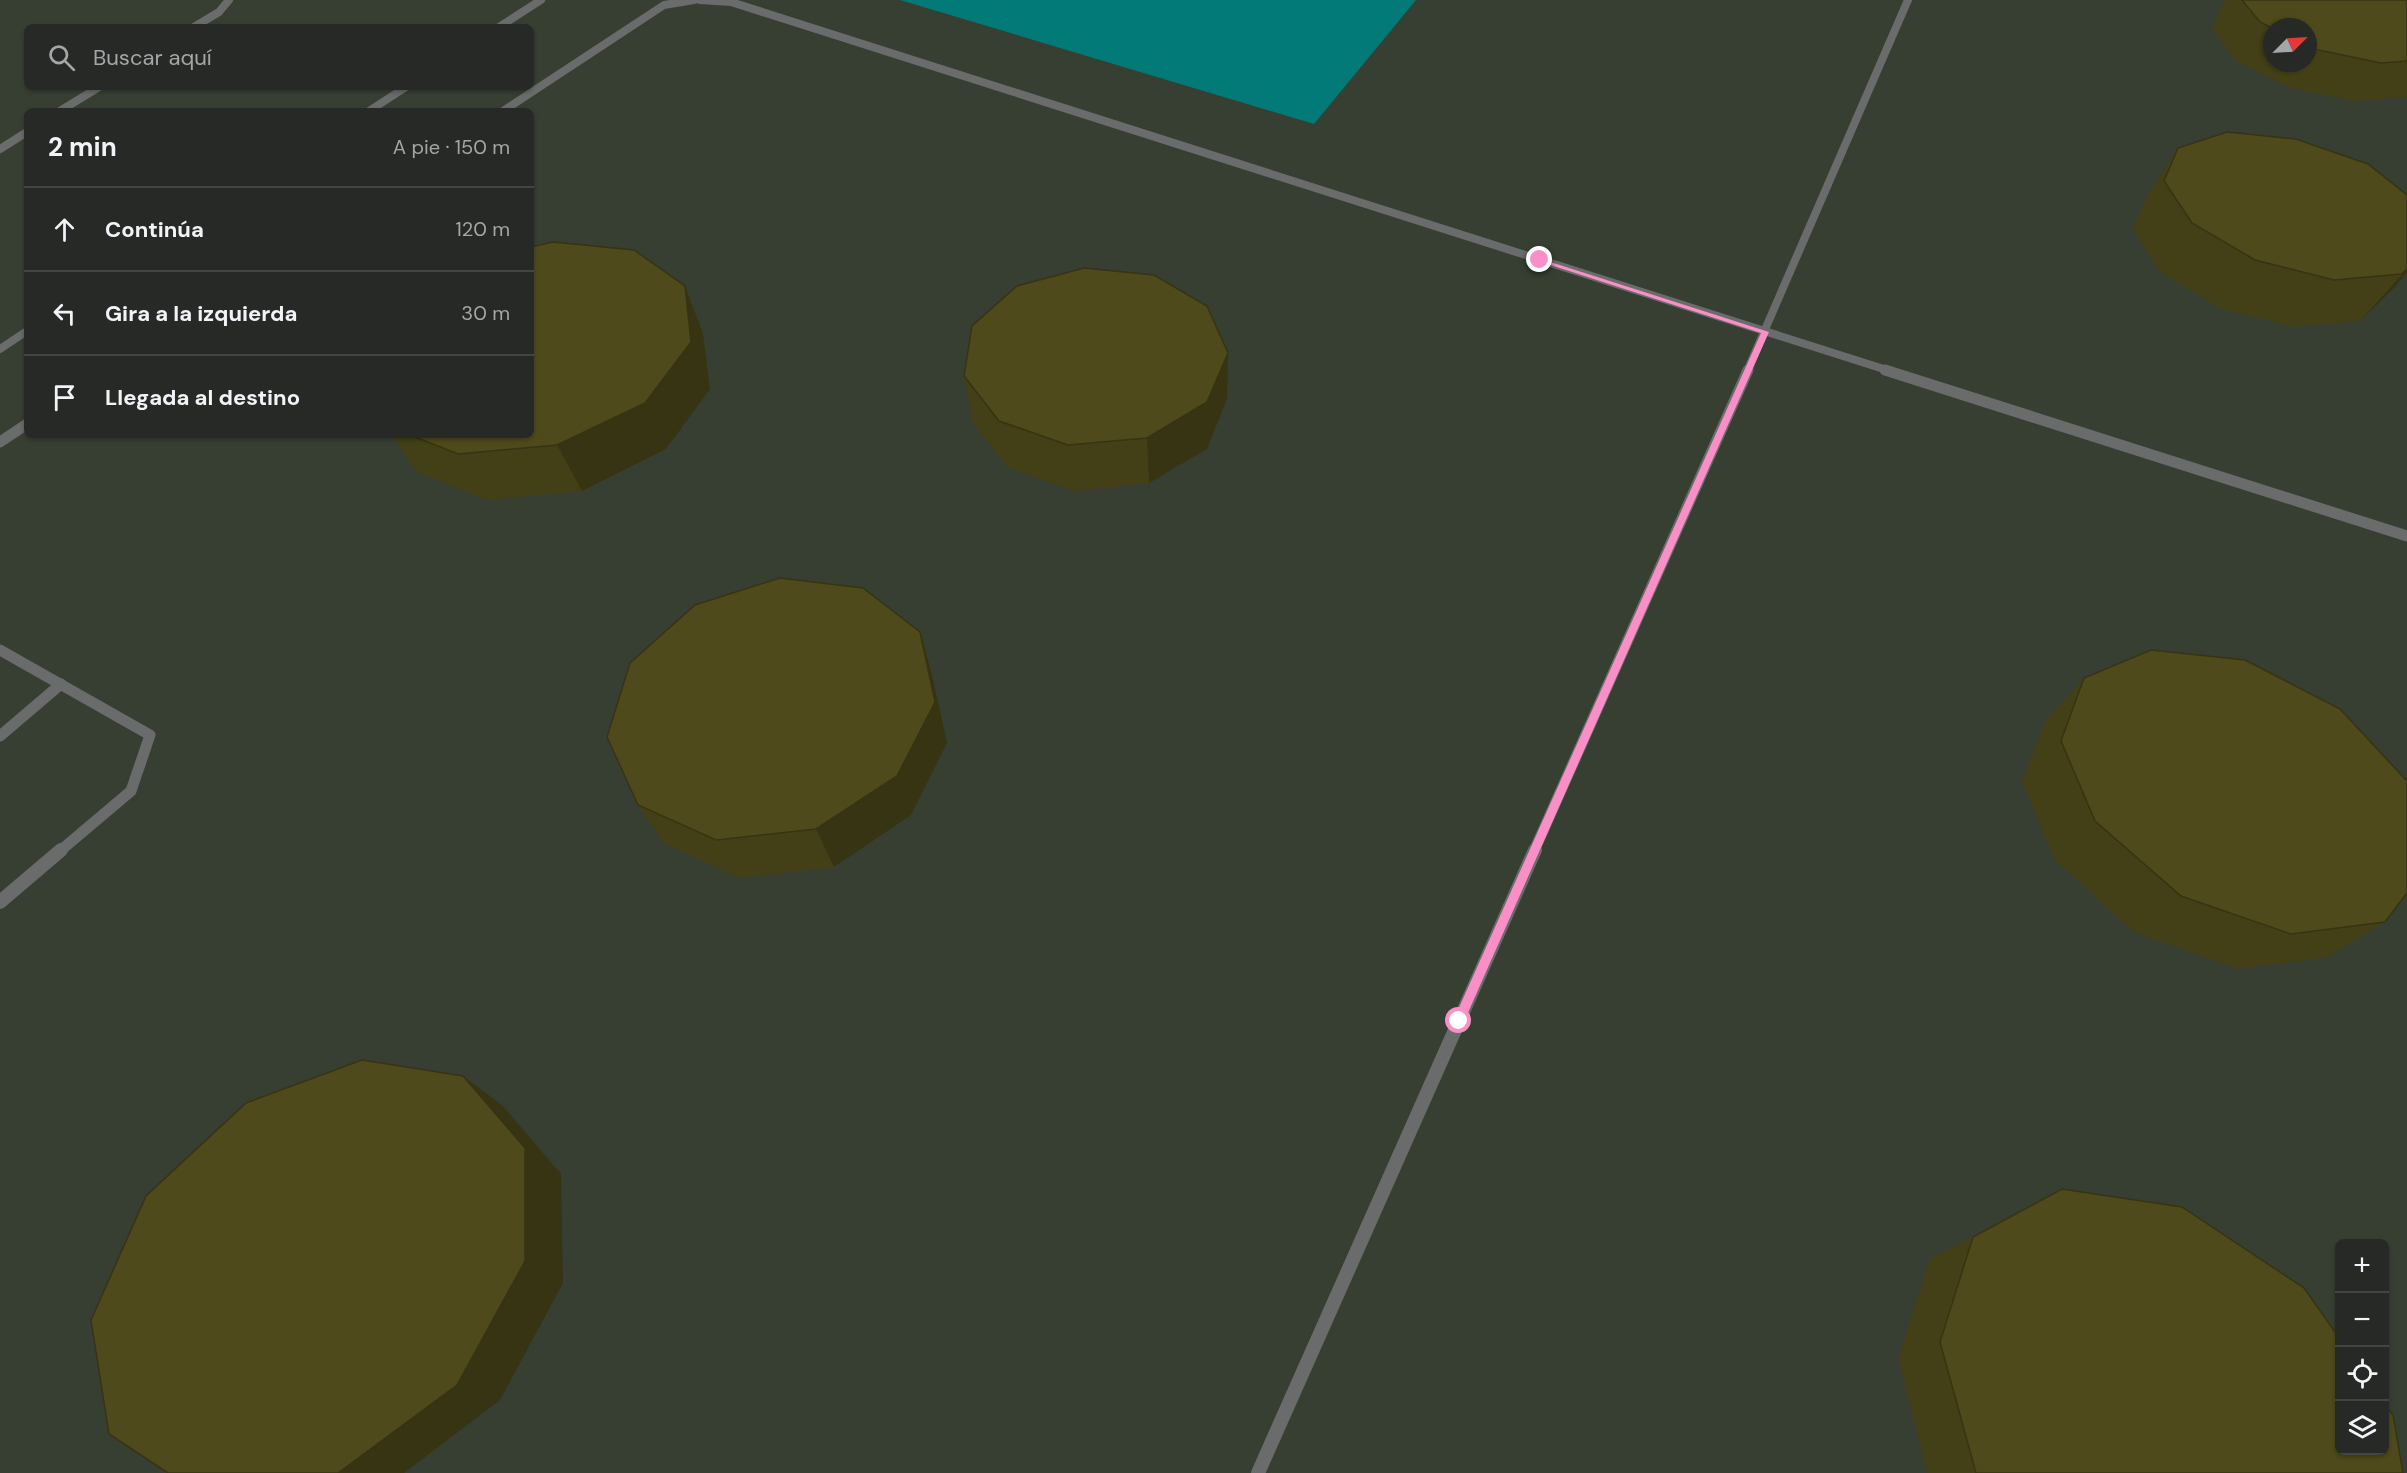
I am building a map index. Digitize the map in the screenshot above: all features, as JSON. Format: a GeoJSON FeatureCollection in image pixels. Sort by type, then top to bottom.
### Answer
{"type":"FeatureCollection","features":[{"type":"Feature","properties":{"kind":"street"},"geometry":{"type":"LineString","coordinates":[[200,24],[216,15],[229,0]]}},
{"type":"Feature","properties":{"kind":"street"},"geometry":{"type":"LineString","coordinates":[[504,24],[541,0]]}},
{"type":"Feature","properties":{"kind":"street"},"geometry":{"type":"LineString","coordinates":[[508,108],[664,5],[694,0]]}},
{"type":"Feature","properties":{"kind":"street"},"geometry":{"type":"LineString","coordinates":[[700,0],[731,2],[2407,536]]}},
{"type":"Feature","properties":{"kind":"street"},"geometry":{"type":"LineString","coordinates":[[1258,1473],[1765,332],[1908,0]]}},
{"type":"Feature","properties":{"kind":"street"},"geometry":{"type":"LineString","coordinates":[[65,108],[94,90]]}},
{"type":"Feature","properties":{"kind":"street"},"geometry":{"type":"LineString","coordinates":[[374,108],[401,90]]}},
{"type":"Feature","properties":{"kind":"street"},"geometry":{"type":"LineString","coordinates":[[0,149],[24,134]]}},
{"type":"Feature","properties":{"kind":"street"},"geometry":{"type":"LineString","coordinates":[[0,349],[24,334]]}},
{"type":"Feature","properties":{"kind":"street"},"geometry":{"type":"LineString","coordinates":[[0,442],[24,426]]}},
{"type":"Feature","properties":{"kind":"street"},"geometry":{"type":"LineString","coordinates":[[0,650],[150,735],[131,791],[0,902]]}},
{"type":"Feature","properties":{"kind":"street"},"geometry":{"type":"LineString","coordinates":[[0,736],[61,684]]}},
{"type":"Feature","properties":{"kind":"shaded area"},"geometry":{"type":"Polygon","coordinates":[[[0,0],[2407,0],[2407,1473],[0,1473],[0,0]]]}},
{"type":"Feature","properties":{"kind":"water"},"geometry":{"type":"Polygon","coordinates":[[[900,0],[1416,0],[1314,124],[900,0]]]}},
{"type":"Feature","properties":{"kind":"building"},"geometry":{"type":"Polygon","coordinates":[[[2242,0],[2407,0],[2407,61],[2381,63],[2317,50],[2317,18],[2263,18],[2263,24],[2242,0]]]}},
{"type":"Feature","properties":{"kind":"building"},"geometry":{"type":"Polygon","coordinates":[[[2227,132],[2296,139],[2368,164],[2407,195],[2407,269],[2401,274],[2334,280],[2255,260],[2192,223],[2164,181],[2178,148],[2227,132]]]}},
{"type":"Feature","properties":{"kind":"building"},"geometry":{"type":"Polygon","coordinates":[[[553,242],[634,250],[685,286],[691,342],[645,403],[557,445],[458,454],[418,438],[534,438],[534,246],[553,242]]]}},
{"type":"Feature","properties":{"kind":"building"},"geometry":{"type":"Polygon","coordinates":[[[1084,268],[1154,275],[1207,306],[1228,353],[1207,402],[1147,438],[1068,445],[999,421],[964,376],[972,326],[1017,286],[1084,268]]]}},
{"type":"Feature","properties":{"kind":"building"},"geometry":{"type":"Polygon","coordinates":[[[780,578],[863,588],[920,632],[935,702],[897,776],[816,829],[716,840],[638,805],[607,737],[630,663],[695,605],[780,578]]]}},
{"type":"Feature","properties":{"kind":"building"},"geometry":{"type":"Polygon","coordinates":[[[2151,650],[2245,660],[2340,709],[2407,781],[2407,893],[2385,922],[2291,934],[2181,896],[2095,821],[2061,741],[2084,678],[2151,650]]]}},
{"type":"Feature","properties":{"kind":"building"},"geometry":{"type":"Polygon","coordinates":[[[362,1060],[463,1076],[525,1148],[525,1261],[457,1385],[338,1473],[168,1473],[109,1434],[91,1320],[146,1196],[246,1103],[362,1060]]]}},
{"type":"Feature","properties":{"kind":"building"},"geometry":{"type":"Polygon","coordinates":[[[2062,1189],[2182,1207],[2304,1288],[2335,1332],[2335,1455],[2389,1455],[2389,1410],[2393,1415],[2403,1473],[1976,1473],[1940,1342],[1973,1237],[2062,1189]]]}},
{"type":"Feature","properties":{"kind":"route"},"geometry":{"type":"LineString","coordinates":[[1459,1021],[1765,332],[1540,260]]}}]}
